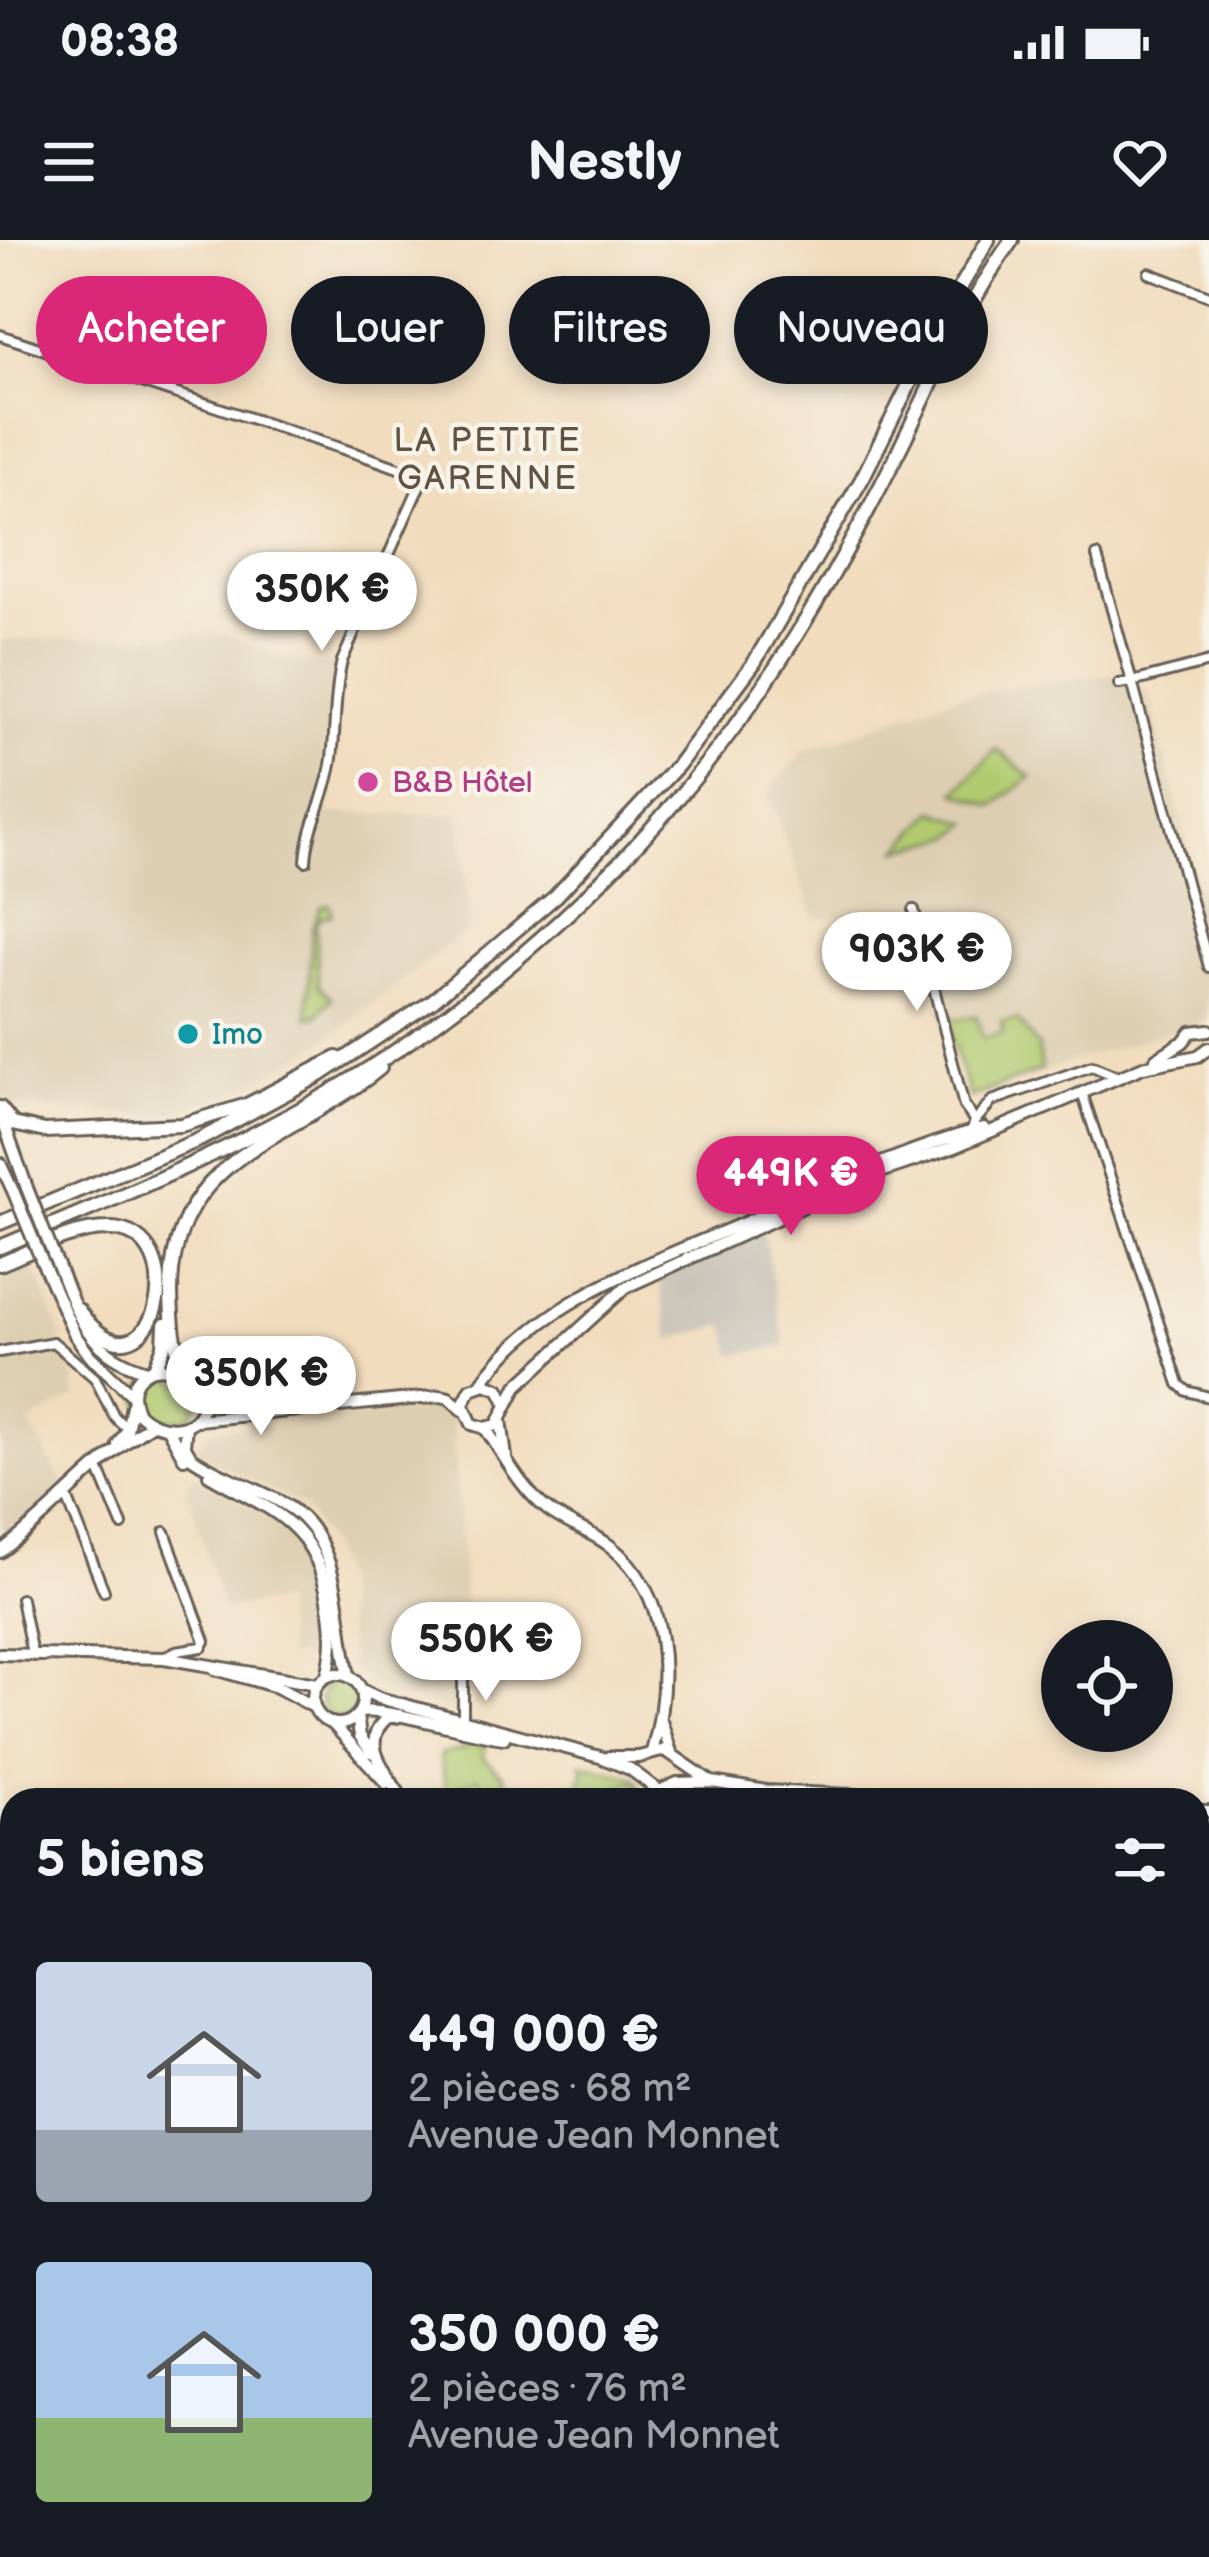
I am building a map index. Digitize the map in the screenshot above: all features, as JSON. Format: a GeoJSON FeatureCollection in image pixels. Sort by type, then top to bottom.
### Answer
{"type":"FeatureCollection","features":[{"type":"Feature","properties":{"kind":"highway"},"geometry":{"type":"LineString","coordinates":[[0,1223],[201,1139],[371,1044],[476,968],[556,896],[679,765],[777,627],[862,479],[942,319],[988,240]]}},
{"type":"Feature","properties":{"kind":"highway"},"geometry":{"type":"LineString","coordinates":[[188,1376],[172,1336],[171,1261],[191,1204],[226,1169],[359,1086],[524,956],[690,784],[789,648],[876,496],[975,296],[1012,240]]}},
{"type":"Feature","properties":{"kind":"highway"},"geometry":{"type":"LineString","coordinates":[[0,1247],[224,1149],[329,1093],[429,1029]]}},
{"type":"Feature","properties":{"kind":"highway"},"geometry":{"type":"LineString","coordinates":[[0,1110],[13,1124],[46,1131],[181,1125],[247,1105],[319,1065],[371,1044]]}},
{"type":"Feature","properties":{"kind":"highway"},"geometry":{"type":"LineString","coordinates":[[0,1264],[91,1230],[133,1233],[160,1266],[164,1292],[164,1346],[151,1370]]}},
{"type":"Feature","properties":{"kind":"highway"},"geometry":{"type":"LineString","coordinates":[[78,1310],[89,1326],[110,1340],[143,1334],[157,1305],[150,1249]]}},
{"type":"Feature","properties":{"kind":"main road"},"geometry":{"type":"LineString","coordinates":[[463,1410],[464,1399],[544,1323],[620,1278],[874,1165],[1119,1078],[1183,1042],[1191,1032],[1209,1030]]}},
{"type":"Feature","properties":{"kind":"main road"},"geometry":{"type":"LineString","coordinates":[[1183,1042],[1189,1055]]}},
{"type":"Feature","properties":{"kind":"main road"},"geometry":{"type":"LineString","coordinates":[[1143,1067],[1198,1056],[1209,1048]]}},
{"type":"Feature","properties":{"kind":"main road"},"geometry":{"type":"LineString","coordinates":[[0,1110],[85,1329],[102,1351],[121,1363],[188,1376],[202,1392],[225,1403],[287,1410]]}},
{"type":"Feature","properties":{"kind":"main road"},"geometry":{"type":"LineString","coordinates":[[506,1460],[501,1420],[517,1386],[626,1286],[970,1132]]}},
{"type":"Feature","properties":{"kind":"main road"},"geometry":{"type":"LineString","coordinates":[[0,1146],[15,1156]]}},
{"type":"Feature","properties":{"kind":"main road"},"geometry":{"type":"LineString","coordinates":[[0,1163],[75,1335],[132,1399],[147,1427]]}},
{"type":"Feature","properties":{"kind":"main road"},"geometry":{"type":"LineString","coordinates":[[114,1451],[129,1423],[138,1378],[151,1370]]}},
{"type":"Feature","properties":{"kind":"main road"},"geometry":{"type":"LineString","coordinates":[[0,1552],[147,1427],[476,1387],[499,1389],[507,1405]]}},
{"type":"Feature","properties":{"kind":"main road"},"geometry":{"type":"LineString","coordinates":[[202,1392],[205,1404],[184,1445],[191,1457],[284,1503],[319,1540],[332,1568],[349,1676],[362,1690],[463,1727]]}},
{"type":"Feature","properties":{"kind":"main road"},"geometry":{"type":"LineString","coordinates":[[426,1396],[449,1398],[472,1424],[485,1428],[528,1492],[560,1518],[609,1545],[647,1590],[662,1643],[661,1721],[641,1767],[643,1779]]}},
{"type":"Feature","properties":{"kind":"main road"},"geometry":{"type":"LineString","coordinates":[[485,1428],[501,1420]]}},
{"type":"Feature","properties":{"kind":"main road"},"geometry":{"type":"LineString","coordinates":[[167,1427],[192,1465],[281,1515],[311,1545],[325,1577],[335,1642],[315,1708]]}},
{"type":"Feature","properties":{"kind":"main road"},"geometry":{"type":"LineString","coordinates":[[0,1654],[164,1658],[322,1680],[349,1676]]}},
{"type":"Feature","properties":{"kind":"main road"},"geometry":{"type":"LineString","coordinates":[[195,1661],[235,1678],[277,1688],[315,1708],[391,1788]]}},
{"type":"Feature","properties":{"kind":"main road"},"geometry":{"type":"LineString","coordinates":[[362,1690],[360,1736],[388,1774]]}},
{"type":"Feature","properties":{"kind":"main road"},"geometry":{"type":"LineString","coordinates":[[332,1723],[345,1723],[376,1710],[463,1727],[600,1756],[630,1769],[655,1788]]}},
{"type":"Feature","properties":{"kind":"main road"},"geometry":{"type":"LineString","coordinates":[[395,1788],[372,1747],[371,1736],[388,1717],[401,1717]]}},
{"type":"Feature","properties":{"kind":"main road"},"geometry":{"type":"LineString","coordinates":[[661,1721],[682,1772],[677,1784]]}},
{"type":"Feature","properties":{"kind":"main road"},"geometry":{"type":"LineString","coordinates":[[600,1756],[676,1756],[712,1782]]}},
{"type":"Feature","properties":{"kind":"main road"},"geometry":{"type":"LineString","coordinates":[[667,1788],[712,1782],[754,1788]]}},
{"type":"Feature","properties":{"kind":"street"},"geometry":{"type":"LineString","coordinates":[[1149,273],[1209,296]]}},
{"type":"Feature","properties":{"kind":"street"},"geometry":{"type":"LineString","coordinates":[[0,335],[418,475],[421,489],[342,661],[332,761],[308,838],[306,861]]}},
{"type":"Feature","properties":{"kind":"street"},"geometry":{"type":"LineString","coordinates":[[1097,556],[1209,967]]}},
{"type":"Feature","properties":{"kind":"street"},"geometry":{"type":"LineString","coordinates":[[1119,684],[1209,662]]}},
{"type":"Feature","properties":{"kind":"street"},"geometry":{"type":"LineString","coordinates":[[914,910],[970,1132]]}},
{"type":"Feature","properties":{"kind":"street"},"geometry":{"type":"LineString","coordinates":[[964,1106],[1092,1066],[1119,1078]]}},
{"type":"Feature","properties":{"kind":"street"},"geometry":{"type":"LineString","coordinates":[[1082,1093],[1179,1384],[1209,1396]]}},
{"type":"Feature","properties":{"kind":"street"},"geometry":{"type":"LineString","coordinates":[[970,1132],[992,1101]]}},
{"type":"Feature","properties":{"kind":"street"},"geometry":{"type":"LineString","coordinates":[[0,1352],[53,1342],[95,1378],[113,1416],[147,1427]]}},
{"type":"Feature","properties":{"kind":"street"},"geometry":{"type":"LineString","coordinates":[[98,1467],[122,1525]]}},
{"type":"Feature","properties":{"kind":"street"},"geometry":{"type":"LineString","coordinates":[[67,1497],[104,1592]]}},
{"type":"Feature","properties":{"kind":"street"},"geometry":{"type":"LineString","coordinates":[[164,1658],[176,1651],[202,1648],[205,1641],[165,1532]]}},
{"type":"Feature","properties":{"kind":"street"},"geometry":{"type":"LineString","coordinates":[[21,1599],[32,1654]]}},
{"type":"Feature","properties":{"kind":"street"},"geometry":{"type":"LineString","coordinates":[[463,1673],[463,1727]]}},
{"type":"Feature","properties":{"kind":"shaded area"},"geometry":{"type":"Polygon","coordinates":[[[225,634],[285,660],[335,665],[321,775],[331,790],[327,814],[460,814],[470,928],[327,1039],[230,1097],[160,1115],[10,1105],[0,1112],[0,640],[225,634]]]}},
{"type":"Feature","properties":{"kind":"shaded area"},"geometry":{"type":"Polygon","coordinates":[[[1113,675],[1149,693],[1209,932],[1209,1019],[970,1098],[904,918],[814,918],[768,793],[802,752],[962,694],[1113,675]]]}},
{"type":"Feature","properties":{"kind":"shaded area"},"geometry":{"type":"Polygon","coordinates":[[[763,1230],[785,1346],[733,1355],[726,1324],[670,1340],[658,1274],[763,1230]]]}},
{"type":"Feature","properties":{"kind":"shaded area"},"geometry":{"type":"Polygon","coordinates":[[[34,1267],[63,1338],[53,1346],[0,1357],[0,1279],[34,1267]]]}},
{"type":"Feature","properties":{"kind":"shaded area"},"geometry":{"type":"Polygon","coordinates":[[[56,1349],[72,1368],[77,1397],[29,1422],[65,1487],[0,1541],[0,1360],[56,1349]]]}},
{"type":"Feature","properties":{"kind":"shaded area"},"geometry":{"type":"Polygon","coordinates":[[[451,1406],[464,1586],[456,1711],[385,1693],[350,1666],[340,1576],[325,1538],[304,1507],[195,1451],[213,1430],[451,1406]]]}},
{"type":"Feature","properties":{"kind":"shaded area"},"geometry":{"type":"Polygon","coordinates":[[[194,1475],[274,1520],[298,1539],[313,1560],[318,1577],[311,1591],[313,1656],[287,1657],[282,1601],[222,1608],[184,1491],[194,1475]]]}},
{"type":"Feature","properties":{"kind":"green space"},"geometry":{"type":"Polygon","coordinates":[[[996,749],[1031,777],[993,806],[956,792],[996,749]]]}},
{"type":"Feature","properties":{"kind":"green space"},"geometry":{"type":"Polygon","coordinates":[[[934,811],[970,823],[954,836],[899,850],[934,811]]]}},
{"type":"Feature","properties":{"kind":"green space"},"geometry":{"type":"Polygon","coordinates":[[[329,904],[333,914],[318,919],[316,925],[318,985],[332,998],[316,1016],[308,1017],[312,928],[321,907],[329,904]]]}},
{"type":"Feature","properties":{"kind":"green space"},"geometry":{"type":"Polygon","coordinates":[[[976,1016],[983,1039],[1003,1033],[1001,1022],[1018,1020],[1038,1047],[1042,1070],[970,1098],[946,1021],[976,1016]]]}},
{"type":"Feature","properties":{"kind":"green space"},"geometry":{"type":"Polygon","coordinates":[[[160,1375],[193,1388],[198,1401],[193,1414],[166,1420],[145,1410],[140,1392],[146,1382],[160,1375]]]}},
{"type":"Feature","properties":{"kind":"green space"},"geometry":{"type":"Polygon","coordinates":[[[535,1609],[569,1618],[557,1660],[504,1654],[511,1622],[531,1626],[535,1609]]]}},
{"type":"Feature","properties":{"kind":"green space"},"geometry":{"type":"Polygon","coordinates":[[[340,1680],[354,1685],[359,1699],[354,1713],[340,1718],[326,1713],[321,1699],[326,1685],[340,1680]]]}},
{"type":"Feature","properties":{"kind":"green space"},"geometry":{"type":"Polygon","coordinates":[[[464,1743],[484,1746],[483,1758],[507,1784],[484,1788],[477,1778],[458,1788],[446,1788],[440,1755],[465,1749],[464,1743]]]}},
{"type":"Feature","properties":{"kind":"green space"},"geometry":{"type":"Polygon","coordinates":[[[581,1764],[635,1777],[640,1788],[631,1782],[618,1788],[579,1788],[581,1764]]]}},
{"type":"Feature","properties":{"kind":"place","name":"B&B Hôtel"},"geometry":{"type":"Point","coordinates":[368,782]}},
{"type":"Feature","properties":{"kind":"place","name":"Imo"},"geometry":{"type":"Point","coordinates":[188,1034]}},
{"type":"Feature","properties":{"kind":"district","name":"LA PETITE GARENNE"},"geometry":{"type":"Point","coordinates":[488,458]}}]}
